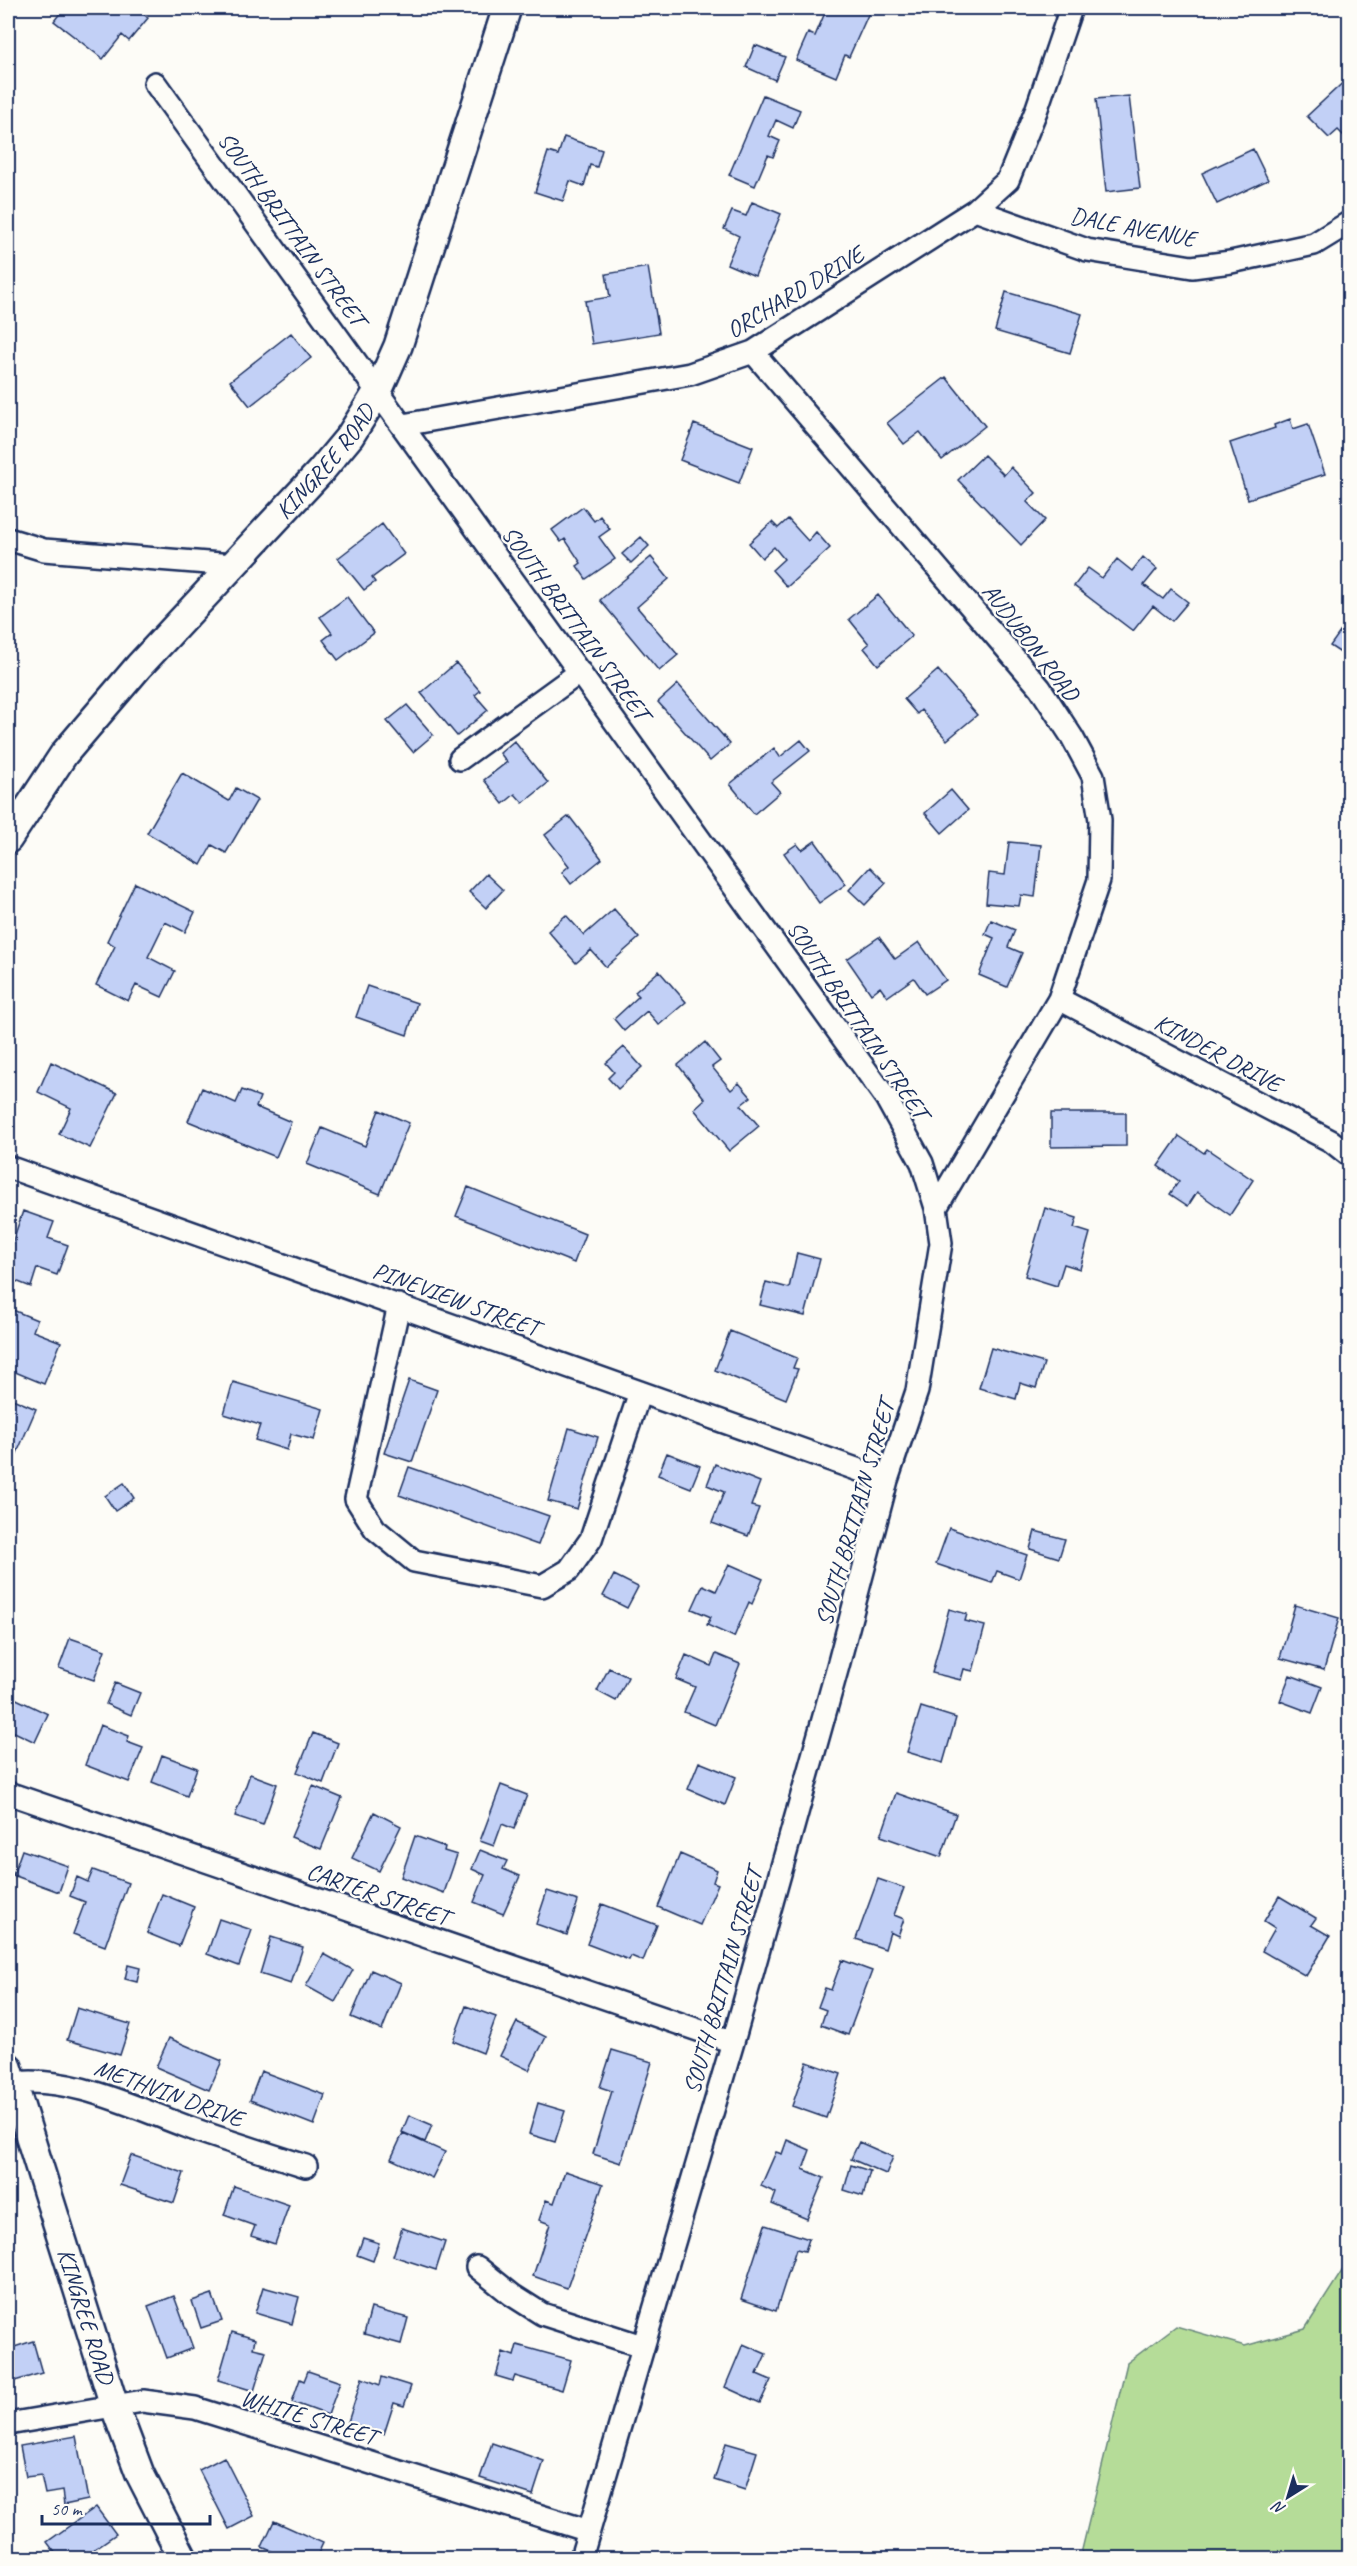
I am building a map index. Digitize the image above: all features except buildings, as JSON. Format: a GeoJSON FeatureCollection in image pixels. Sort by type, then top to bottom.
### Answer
{"type":"FeatureCollection","features":[{"type":"Feature","properties":{"kind":"main road","name":"KINGREE ROAD"},"geometry":{"type":"LineString","coordinates":[[8,839],[64,754],[139,666],[342,445],[378,391],[398,346],[507,8]]}},
{"type":"Feature","properties":{"kind":"main road","name":"KINGREE ROAD"},"geometry":{"type":"LineString","coordinates":[[9,2078],[114,2405],[141,2474],[183,2559]]}},
{"type":"Feature","properties":{"kind":"street","name":"ORCHARD DRIVE"},"geometry":{"type":"LineString","coordinates":[[403,425],[690,374],[753,352],[975,210],[1008,180],[1036,111],[1071,8]]}},
{"type":"Feature","properties":{"kind":"street","name":"SOUTH BRITTAIN STREET"},"geometry":{"type":"LineString","coordinates":[[155,83],[886,1098],[922,1163],[936,1208],[941,1243],[917,1391],[887,1480],[838,1666],[733,2042],[580,2559]]}},
{"type":"Feature","properties":{"kind":"street","name":"DALE AVENUE"},"geometry":{"type":"LineString","coordinates":[[975,210],[1087,249],[1192,267],[1232,262],[1314,244],[1350,222]]}},
{"type":"Feature","properties":{"kind":"street","name":"AUDUBON ROAD"},"geometry":{"type":"LineString","coordinates":[[753,352],[1041,688],[1093,776],[1100,820],[1099,880],[1059,999],[936,1208]]}},
{"type":"Feature","properties":{"kind":"street"},"geometry":{"type":"LineString","coordinates":[[8,539],[44,550],[233,565]]}},
{"type":"Feature","properties":{"kind":"street"},"geometry":{"type":"LineString","coordinates":[[460,759],[580,672]]}},
{"type":"Feature","properties":{"kind":"street","name":"KINDER DRIVE"},"geometry":{"type":"LineString","coordinates":[[1059,999],[1331,1141],[1350,1156]]}},
{"type":"Feature","properties":{"kind":"street","name":"PINEVIEW STREET"},"geometry":{"type":"LineString","coordinates":[[8,1167],[887,1480]]}},
{"type":"Feature","properties":{"kind":"street"},"geometry":{"type":"LineString","coordinates":[[399,1305],[356,1499],[375,1529],[414,1561],[542,1586],[569,1570],[591,1539],[640,1392]]}},
{"type":"Feature","properties":{"kind":"street","name":"CARTER STREET"},"geometry":{"type":"LineString","coordinates":[[8,1793],[733,2042]]}},
{"type":"Feature","properties":{"kind":"street","name":"METHVIN DRIVE"},"geometry":{"type":"LineString","coordinates":[[9,2078],[77,2087],[232,2143],[306,2166]]}},
{"type":"Feature","properties":{"kind":"street"},"geometry":{"type":"LineString","coordinates":[[477,2267],[512,2295],[542,2314],[642,2346]]}},
{"type":"Feature","properties":{"kind":"street","name":"WHITE STREET"},"geometry":{"type":"LineString","coordinates":[[8,2424],[143,2401],[195,2409],[589,2531]]}},
{"type":"Feature","properties":{"kind":"green space"},"geometry":{"type":"Polygon","coordinates":[[[1349,2260],[1349,2558],[1080,2558],[1127,2363],[1176,2326],[1245,2346],[1305,2329],[1349,2260]]]}}]}
